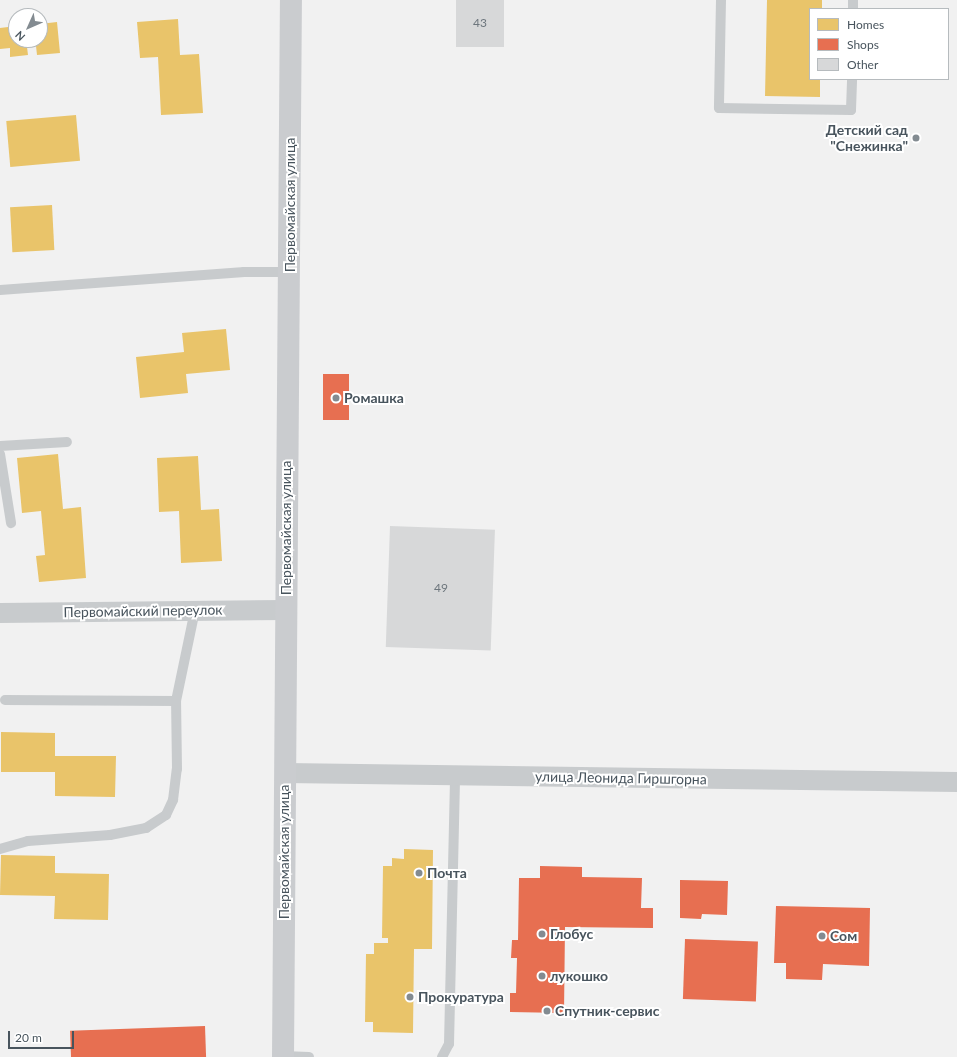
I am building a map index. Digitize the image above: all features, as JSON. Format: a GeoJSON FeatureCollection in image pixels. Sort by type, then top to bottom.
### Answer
{"type":"FeatureCollection","features":[{"type":"Feature","properties":{"kind":"main road","name":"Первомайская улица"},"geometry":{"type":"LineString","coordinates":[[283,1057],[291,0]]}},
{"type":"Feature","properties":{"kind":"street","name":"Первомайский переулок"},"geometry":{"type":"LineString","coordinates":[[0,613],[286,610]]}},
{"type":"Feature","properties":{"kind":"street","name":"улица Леонида Гиршгорна"},"geometry":{"type":"LineString","coordinates":[[285,773],[957,782]]}},
{"type":"Feature","properties":{"kind":"lane"},"geometry":{"type":"LineString","coordinates":[[721,0],[719,108],[851,110],[852,80]]}},
{"type":"Feature","properties":{"kind":"lane"},"geometry":{"type":"LineString","coordinates":[[0,290],[244,272],[289,272]]}},
{"type":"Feature","properties":{"kind":"lane"},"geometry":{"type":"LineString","coordinates":[[0,446],[66,442]]}},
{"type":"Feature","properties":{"kind":"lane"},"geometry":{"type":"LineString","coordinates":[[0,454],[11,523]]}},
{"type":"Feature","properties":{"kind":"lane"},"geometry":{"type":"LineString","coordinates":[[0,849],[28,841],[110,835],[139,829],[166,815],[173,800],[177,769],[176,701],[195,610]]}},
{"type":"Feature","properties":{"kind":"lane"},"geometry":{"type":"LineString","coordinates":[[5,700],[176,701]]}},
{"type":"Feature","properties":{"kind":"lane"},"geometry":{"type":"LineString","coordinates":[[442,1057],[449,1044],[454,776]]}},
{"type":"Feature","properties":{"kind":"lane"},"geometry":{"type":"LineString","coordinates":[[283,1057],[309,1057]]}},
{"type":"Feature","properties":{"kind":"building: Homes"},"geometry":{"type":"Polygon","coordinates":[[[767,0],[822,0],[822,8],[809,8],[809,80],[820,80],[820,97],[765,96],[767,0]]]}},
{"type":"Feature","properties":{"kind":"building: Homes"},"geometry":{"type":"Polygon","coordinates":[[[178,19],[180,55],[199,54],[203,113],[161,115],[158,57],[140,58],[137,22],[178,19]]]}},
{"type":"Feature","properties":{"kind":"building: Homes"},"geometry":{"type":"Polygon","coordinates":[[[57,22],[60,53],[37,55],[36,48],[48,48],[48,23],[57,22]]]}},
{"type":"Feature","properties":{"kind":"building: Homes"},"geometry":{"type":"Polygon","coordinates":[[[8,27],[8,48],[10,48],[0,49],[0,28],[8,27]]]}},
{"type":"Feature","properties":{"kind":"building: Homes"},"geometry":{"type":"Polygon","coordinates":[[[10,48],[27,48],[28,55],[10,57],[10,48]]]}},
{"type":"Feature","properties":{"kind":"building: Homes"},"geometry":{"type":"Polygon","coordinates":[[[76,115],[80,161],[10,167],[6,121],[76,115]]]}},
{"type":"Feature","properties":{"kind":"building: Homes"},"geometry":{"type":"Polygon","coordinates":[[[52,205],[54,250],[12,252],[10,207],[52,205]]]}},
{"type":"Feature","properties":{"kind":"building: Homes"},"geometry":{"type":"Polygon","coordinates":[[[226,329],[230,370],[186,374],[188,393],[140,398],[136,357],[184,352],[182,333],[226,329]]]}},
{"type":"Feature","properties":{"kind":"building: Homes"},"geometry":{"type":"Polygon","coordinates":[[[58,454],[63,509],[81,507],[86,578],[39,582],[36,556],[45,555],[41,511],[22,513],[17,458],[58,454]]]}},
{"type":"Feature","properties":{"kind":"building: Homes"},"geometry":{"type":"Polygon","coordinates":[[[198,456],[201,510],[219,509],[222,561],[181,563],[179,511],[159,512],[157,458],[198,456]]]}},
{"type":"Feature","properties":{"kind":"building: Homes"},"geometry":{"type":"Polygon","coordinates":[[[1,732],[55,733],[55,756],[116,756],[115,797],[55,796],[55,772],[1,772],[1,732]]]}},
{"type":"Feature","properties":{"kind":"building: Homes"},"geometry":{"type":"Polygon","coordinates":[[[404,849],[433,850],[432,949],[414,949],[413,1033],[373,1032],[373,1022],[365,1022],[366,954],[374,954],[374,943],[388,943],[388,938],[382,938],[383,866],[392,866],[392,858],[404,859],[404,849]]]}},
{"type":"Feature","properties":{"kind":"building: Homes"},"geometry":{"type":"Polygon","coordinates":[[[1,855],[55,856],[55,873],[109,874],[108,920],[54,919],[55,896],[0,895],[1,855]]]}},
{"type":"Feature","properties":{"kind":"building: Shops","name":"Ромашка"},"geometry":{"type":"Polygon","coordinates":[[[323,374],[349,374],[349,420],[323,420],[323,374]]]}},
{"type":"Feature","properties":{"kind":"building: Shops","name":"Глобус"},"geometry":{"type":"Polygon","coordinates":[[[540,866],[582,867],[582,877],[642,878],[641,908],[653,908],[653,928],[565,927],[564,1013],[510,1012],[510,993],[516,993],[517,958],[511,958],[512,940],[518,940],[519,878],[540,878],[540,866]]]}},
{"type":"Feature","properties":{"kind":"building: Shops"},"geometry":{"type":"Polygon","coordinates":[[[680,880],[728,881],[727,915],[702,914],[701,919],[680,918],[680,880]]]}},
{"type":"Feature","properties":{"kind":"building: Shops","name":"Сом"},"geometry":{"type":"Polygon","coordinates":[[[776,906],[870,908],[869,966],[823,964],[822,980],[786,979],[786,963],[774,963],[776,906]]]}},
{"type":"Feature","properties":{"kind":"building: Shops"},"geometry":{"type":"Polygon","coordinates":[[[685,939],[758,942],[756,1002],[683,999],[685,939]]]}},
{"type":"Feature","properties":{"kind":"building: Shops"},"geometry":{"type":"Polygon","coordinates":[[[205,1026],[206,1057],[71,1057],[70,1031],[205,1026]]]}},
{"type":"Feature","properties":{"kind":"building: Other"},"geometry":{"type":"Polygon","coordinates":[[[456,0],[504,0],[504,47],[456,47],[456,0]]]}},
{"type":"Feature","properties":{"kind":"building: Other"},"geometry":{"type":"Polygon","coordinates":[[[390,526],[495,530],[491,651],[386,647],[390,526]]]}},
{"type":"Feature","properties":{"kind":"place","name":"Детский сад \"Снежинка\""},"geometry":{"type":"Point","coordinates":[916,138]}},
{"type":"Feature","properties":{"kind":"place","name":"Ромашка"},"geometry":{"type":"Point","coordinates":[336,398]}},
{"type":"Feature","properties":{"kind":"place","name":"Почта"},"geometry":{"type":"Point","coordinates":[419,873]}},
{"type":"Feature","properties":{"kind":"place","name":"Глобус"},"geometry":{"type":"Point","coordinates":[542,934]}},
{"type":"Feature","properties":{"kind":"place","name":"Сом"},"geometry":{"type":"Point","coordinates":[822,936]}},
{"type":"Feature","properties":{"kind":"place","name":"лукошко"},"geometry":{"type":"Point","coordinates":[542,976]}},
{"type":"Feature","properties":{"kind":"place","name":"Прокуратура"},"geometry":{"type":"Point","coordinates":[410,997]}},
{"type":"Feature","properties":{"kind":"place","name":"Спутник-сервис"},"geometry":{"type":"Point","coordinates":[547,1011]}}]}
